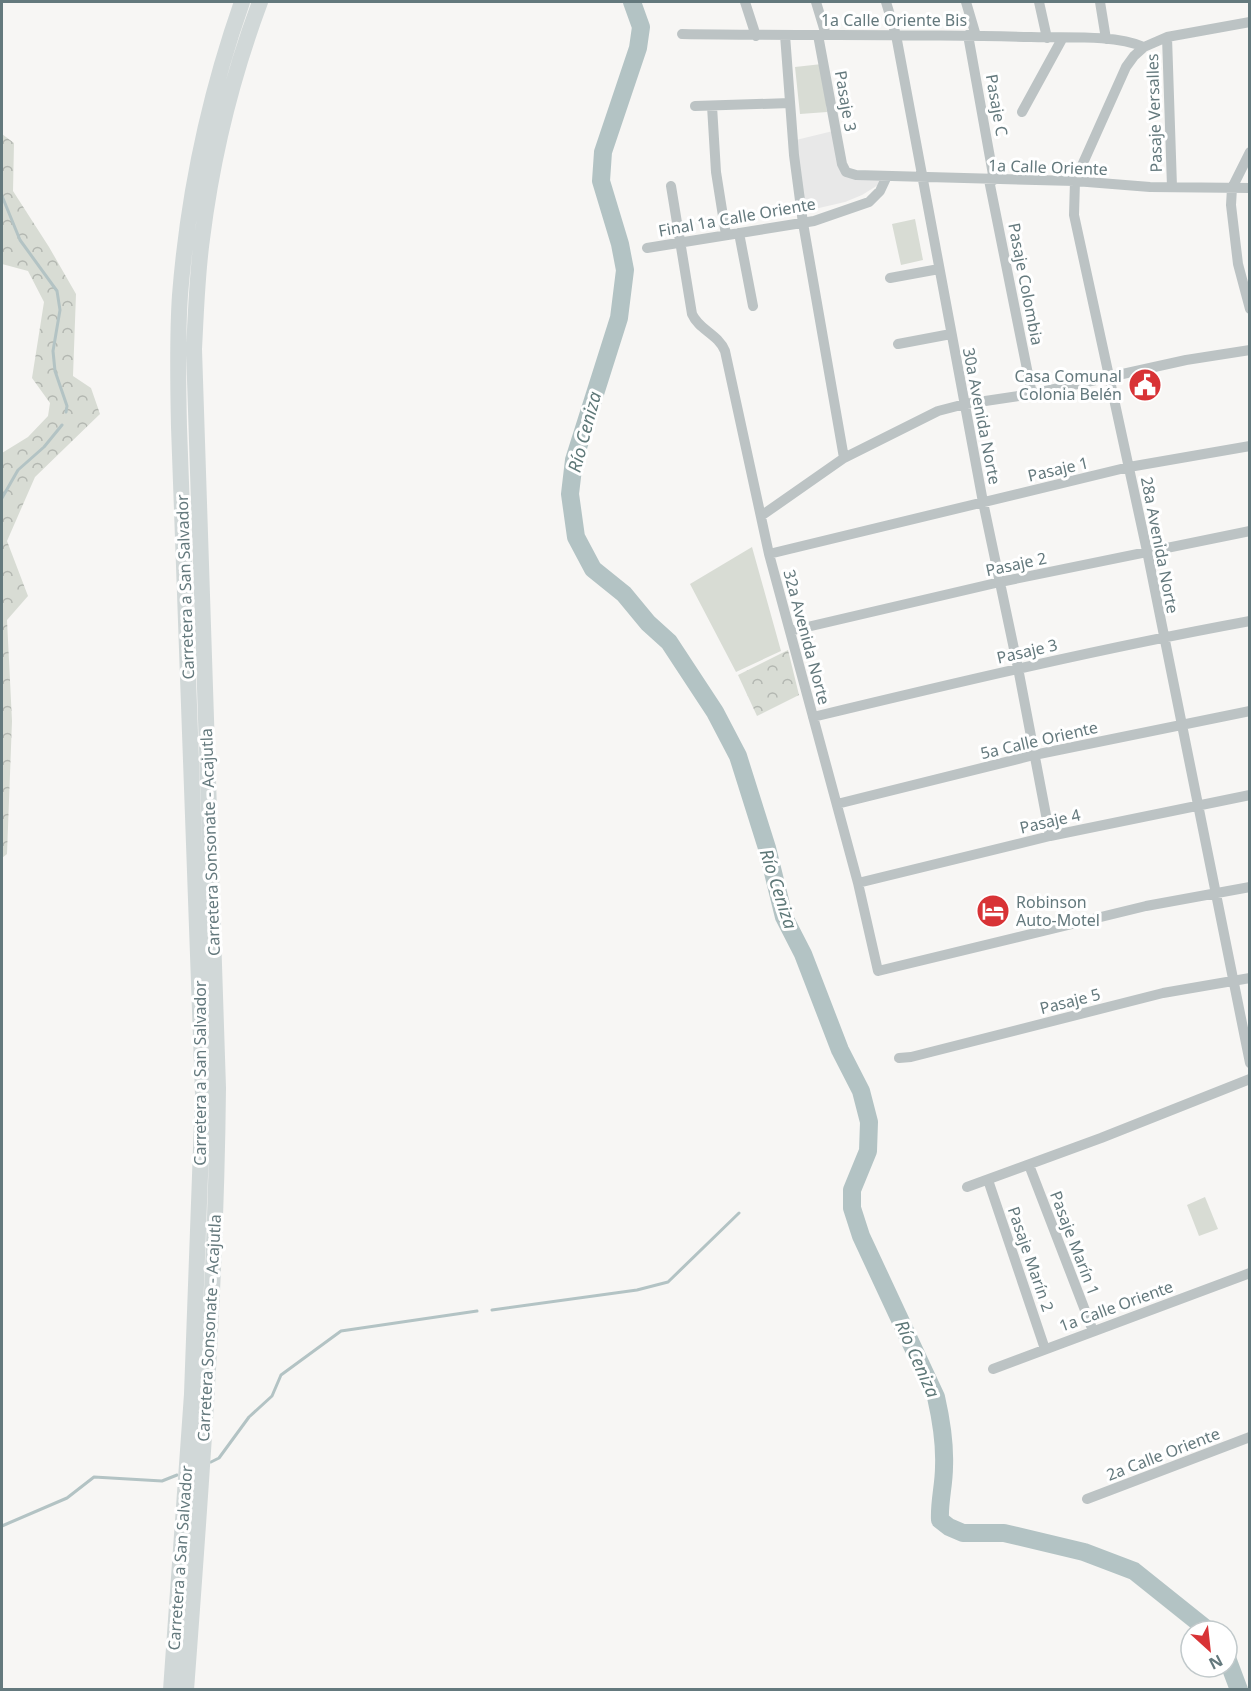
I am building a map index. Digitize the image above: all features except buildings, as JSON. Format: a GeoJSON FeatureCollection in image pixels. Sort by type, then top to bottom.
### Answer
{"type":"FeatureCollection","features":[{"type":"Feature","properties":{"kind":"highway","name":"Carretera a San Salvador"},"geometry":{"type":"LineString","coordinates":[[171,1689],[192,1394],[203,1094],[178,380],[180,297],[191,205],[211,108],[225,53],[242,2]]}},
{"type":"Feature","properties":{"kind":"highway","name":"Carretera Sonsonate - Acajutla"},"geometry":{"type":"LineString","coordinates":[[186,1689],[212,1307],[218,1088],[194,349],[202,238],[221,130],[243,51],[260,2]]}},
{"type":"Feature","properties":{"kind":"street"},"geometry":{"type":"LineString","coordinates":[[745,2],[756,36]]}},
{"type":"Feature","properties":{"kind":"street","name":"Pasaje 3"},"geometry":{"type":"LineString","coordinates":[[816,2],[842,164],[846,172]]}},
{"type":"Feature","properties":{"kind":"street","name":"30a Avenida Norte"},"geometry":{"type":"LineString","coordinates":[[886,2],[896,35],[983,502],[1050,836]]}},
{"type":"Feature","properties":{"kind":"street","name":"Pasaje C"},"geometry":{"type":"LineString","coordinates":[[966,2],[992,180]]}},
{"type":"Feature","properties":{"kind":"street"},"geometry":{"type":"LineString","coordinates":[[1039,2],[1047,38]]}},
{"type":"Feature","properties":{"kind":"street"},"geometry":{"type":"LineString","coordinates":[[1100,2],[1106,39]]}},
{"type":"Feature","properties":{"kind":"street"},"geometry":{"type":"LineString","coordinates":[[1144,47],[1167,37],[1250,22]]}},
{"type":"Feature","properties":{"kind":"street","name":"1a Calle Oriente Bis"},"geometry":{"type":"LineString","coordinates":[[682,34],[972,35],[1106,39],[1131,42],[1144,47]]}},
{"type":"Feature","properties":{"kind":"street"},"geometry":{"type":"LineString","coordinates":[[785,35],[794,155],[803,223],[844,458]]}},
{"type":"Feature","properties":{"kind":"street","name":"Pasaje Versalles"},"geometry":{"type":"LineString","coordinates":[[1167,37],[1172,187]]}},
{"type":"Feature","properties":{"kind":"street"},"geometry":{"type":"LineString","coordinates":[[1022,111],[1062,39]]}},
{"type":"Feature","properties":{"kind":"street","name":"28a Avenida Norte"},"geometry":{"type":"LineString","coordinates":[[1144,47],[1126,67],[1082,161],[1075,182],[1074,215],[1147,551],[1250,1063]]}},
{"type":"Feature","properties":{"kind":"street"},"geometry":{"type":"LineString","coordinates":[[695,106],[790,103]]}},
{"type":"Feature","properties":{"kind":"street"},"geometry":{"type":"LineString","coordinates":[[712,106],[716,172],[726,235]]}},
{"type":"Feature","properties":{"kind":"street"},"geometry":{"type":"LineString","coordinates":[[1250,152],[1232,188],[1231,205],[1239,264],[1250,309]]}},
{"type":"Feature","properties":{"kind":"street","name":"1a Calle Oriente"},"geometry":{"type":"LineString","coordinates":[[846,172],[856,175],[1250,188]]}},
{"type":"Feature","properties":{"kind":"street","name":"Final 1a Calle Oriente"},"geometry":{"type":"LineString","coordinates":[[647,248],[803,223],[869,202],[880,191],[887,176]]}},
{"type":"Feature","properties":{"kind":"street","name":"Pasaje Colombia"},"geometry":{"type":"LineString","coordinates":[[992,180],[1032,394]]}},
{"type":"Feature","properties":{"kind":"street"},"geometry":{"type":"LineString","coordinates":[[671,186],[680,243]]}},
{"type":"Feature","properties":{"kind":"street"},"geometry":{"type":"LineString","coordinates":[[739,233],[753,306]]}},
{"type":"Feature","properties":{"kind":"street","name":"32a Avenida Norte"},"geometry":{"type":"LineString","coordinates":[[680,243],[695,321],[716,337],[725,351],[769,554],[858,883],[878,971],[1146,906],[1216,893]]}},
{"type":"Feature","properties":{"kind":"street"},"geometry":{"type":"LineString","coordinates":[[890,278],[939,269]]}},
{"type":"Feature","properties":{"kind":"street"},"geometry":{"type":"LineString","coordinates":[[898,344],[951,334]]}},
{"type":"Feature","properties":{"kind":"street"},"geometry":{"type":"LineString","coordinates":[[761,516],[844,458],[924,417],[965,404],[1032,394],[1186,360],[1250,350]]}},
{"type":"Feature","properties":{"kind":"street","name":"Pasaje 1"},"geometry":{"type":"LineString","coordinates":[[769,554],[1129,467],[1250,446]]}},
{"type":"Feature","properties":{"kind":"street","name":"Pasaje 2"},"geometry":{"type":"LineString","coordinates":[[789,631],[1000,582],[1250,531]]}},
{"type":"Feature","properties":{"kind":"street","name":"Pasaje 3"},"geometry":{"type":"LineString","coordinates":[[813,717],[1018,668],[1250,621]]}},
{"type":"Feature","properties":{"kind":"street","name":"5a Calle Oriente"},"geometry":{"type":"LineString","coordinates":[[837,804],[1034,755],[1250,711]]}},
{"type":"Feature","properties":{"kind":"street","name":"Pasaje 4"},"geometry":{"type":"LineString","coordinates":[[858,883],[1050,836],[1250,795]]}},
{"type":"Feature","properties":{"kind":"street"},"geometry":{"type":"LineString","coordinates":[[1216,893],[1250,887]]}},
{"type":"Feature","properties":{"kind":"street","name":"Pasaje 5"},"geometry":{"type":"LineString","coordinates":[[898,1058],[911,1057],[1163,993],[1250,978]]}},
{"type":"Feature","properties":{"kind":"street"},"geometry":{"type":"LineString","coordinates":[[967,1187],[1250,1079]]}},
{"type":"Feature","properties":{"kind":"street","name":"Pasaje Marín 1"},"geometry":{"type":"LineString","coordinates":[[1029,1165],[1093,1331]]}},
{"type":"Feature","properties":{"kind":"street","name":"Pasaje Marín 2"},"geometry":{"type":"LineString","coordinates":[[988,1180],[1045,1349]]}},
{"type":"Feature","properties":{"kind":"street","name":"1a Calle Oriente"},"geometry":{"type":"LineString","coordinates":[[993,1369],[1250,1273]]}},
{"type":"Feature","properties":{"kind":"street","name":"2a Calle Oriente"},"geometry":{"type":"LineString","coordinates":[[1088,1499],[1250,1437]]}},
{"type":"Feature","properties":{"kind":"shaded area"},"geometry":{"type":"Polygon","coordinates":[[[833,131],[845,177],[882,179],[878,185],[862,195],[845,202],[806,211],[796,140],[833,131]]]}},
{"type":"Feature","properties":{"kind":"green space"},"geometry":{"type":"Polygon","coordinates":[[[822,64],[827,112],[800,114],[795,67],[822,64]]]}},
{"type":"Feature","properties":{"kind":"green space"},"geometry":{"type":"Polygon","coordinates":[[[2,134],[14,143],[13,191],[76,294],[73,376],[91,388],[100,414],[35,477],[7,541],[28,596],[7,620],[12,721],[7,854],[2,858],[2,453],[28,437],[48,416],[50,403],[32,378],[44,302],[28,271],[2,264],[2,134]]]}},
{"type":"Feature","properties":{"kind":"green space"},"geometry":{"type":"Polygon","coordinates":[[[915,219],[923,260],[901,265],[892,224],[915,219]]]}},
{"type":"Feature","properties":{"kind":"green space"},"geometry":{"type":"Polygon","coordinates":[[[752,547],[781,651],[736,672],[690,584],[752,547]]]}},
{"type":"Feature","properties":{"kind":"green space"},"geometry":{"type":"Polygon","coordinates":[[[788,650],[799,695],[757,716],[738,675],[788,650]]]}},
{"type":"Feature","properties":{"kind":"green space"},"geometry":{"type":"Polygon","coordinates":[[[1205,1197],[1218,1229],[1199,1236],[1187,1205],[1205,1197]]]}},
{"type":"Feature","properties":{"kind":"waterway","name":"Río Ceniza"},"geometry":{"type":"LineString","coordinates":[[632,2],[641,27],[638,48],[603,152],[601,181],[620,244],[625,270],[619,318],[574,460],[570,494],[576,537],[593,569],[624,594],[648,623],[669,642],[715,712],[738,756],[767,848],[784,917],[803,954],[840,1050],[861,1091],[869,1122],[868,1151],[852,1190],[852,1208],[861,1236],[936,1397],[944,1449],[940,1520],[963,1533],[1004,1533],[1084,1552],[1134,1571],[1194,1619]]}},
{"type":"Feature","properties":{"kind":"waterway"},"geometry":{"type":"LineString","coordinates":[[2,196],[20,240],[57,291],[60,310],[53,351],[55,371],[67,406],[66,412]]}},
{"type":"Feature","properties":{"kind":"waterway"},"geometry":{"type":"LineString","coordinates":[[2,498],[18,470],[44,447],[62,425]]}},
{"type":"Feature","properties":{"kind":"waterway"},"geometry":{"type":"LineString","coordinates":[[492,1310],[637,1290],[668,1282],[739,1213]]}},
{"type":"Feature","properties":{"kind":"waterway"},"geometry":{"type":"LineString","coordinates":[[211,1462],[219,1458],[249,1417],[272,1396],[281,1375],[341,1331],[477,1311]]}},
{"type":"Feature","properties":{"kind":"waterway"},"geometry":{"type":"LineString","coordinates":[[2,1526],[67,1498],[94,1477],[162,1481],[177,1475]]}},
{"type":"Feature","properties":{"kind":"waterway","name":"Río Ceniza"},"geometry":{"type":"LineString","coordinates":[[1235,1679],[1239,1690]]}},
{"type":"Feature","properties":{"kind":"place","name":"Casa Comunal Colonia Belén"},"geometry":{"type":"Point","coordinates":[1145,385]}},
{"type":"Feature","properties":{"kind":"place","name":"Robinson Auto-Motel"},"geometry":{"type":"Point","coordinates":[993,911]}}]}
